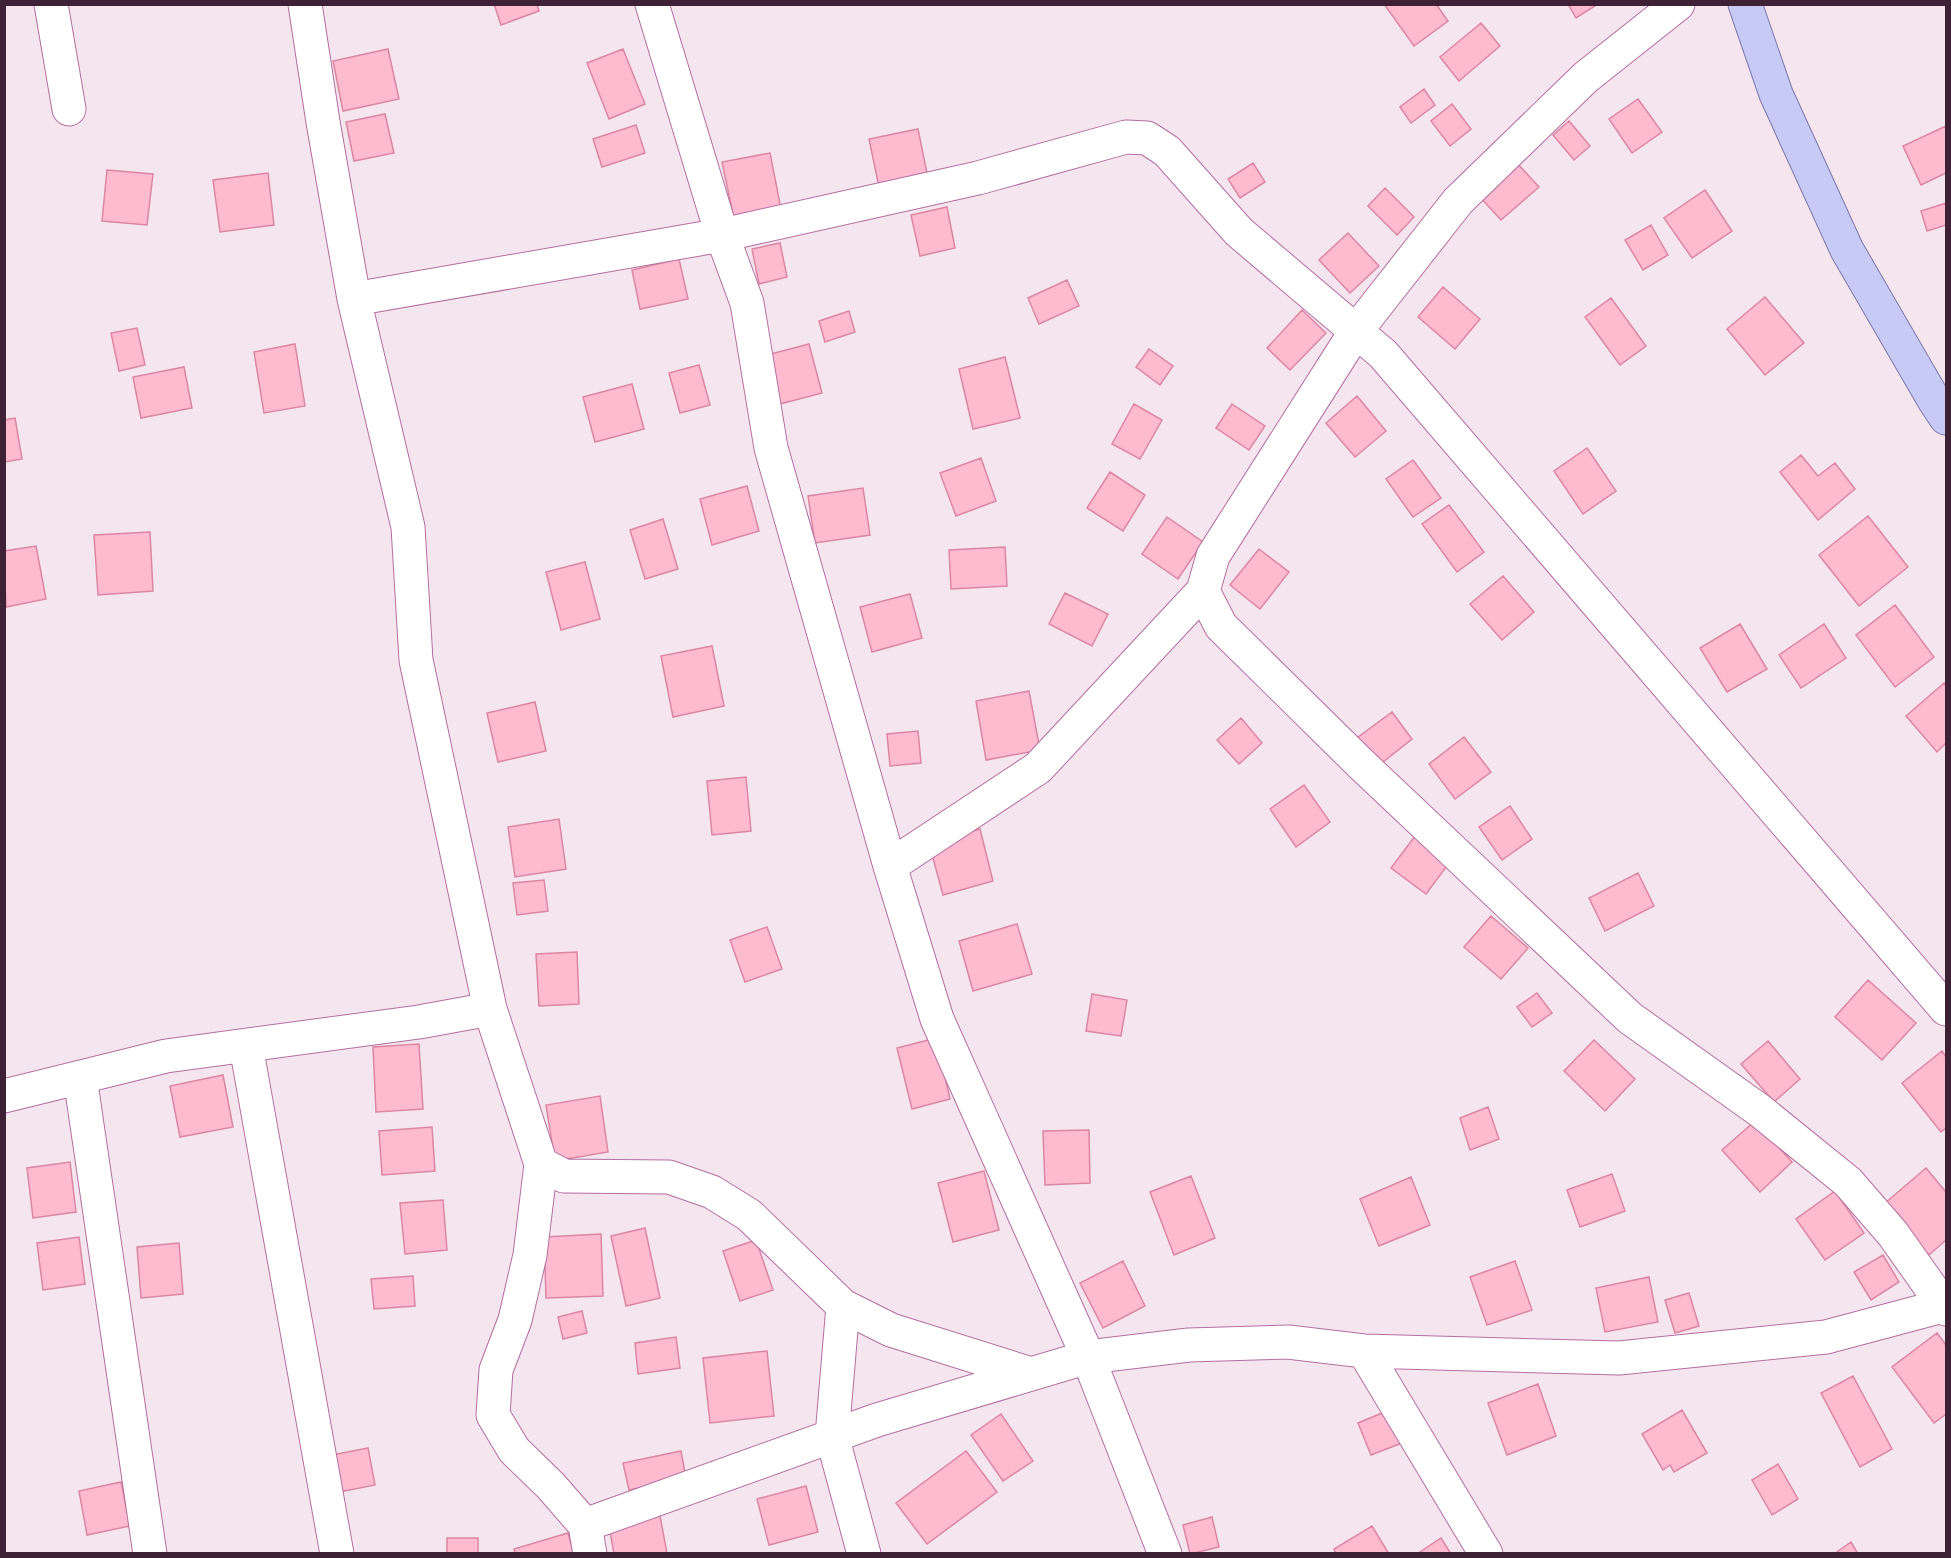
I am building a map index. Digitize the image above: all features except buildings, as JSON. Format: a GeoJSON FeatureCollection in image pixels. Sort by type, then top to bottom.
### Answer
{"type":"FeatureCollection","features":[{"type":"Feature","properties":{"kind":"main road"},"geometry":{"type":"LineString","coordinates":[[1745,4],[1776,94],[1847,250],[1947,418]]}},
{"type":"Feature","properties":{"kind":"street"},"geometry":{"type":"LineString","coordinates":[[51,4],[69,109]]}},
{"type":"Feature","properties":{"kind":"street"},"geometry":{"type":"LineString","coordinates":[[305,4],[354,299],[408,527],[416,660],[490,1009],[541,1164],[531,1255],[515,1320],[496,1370],[493,1415],[514,1450],[551,1486],[587,1539],[832,1436],[877,1420],[1088,1357],[1189,1345],[1288,1342],[1364,1351],[1619,1358],[1826,1337],[1946,1307],[1893,1234],[1848,1182],[1759,1110],[1629,1018],[1361,764],[1221,626],[1203,591]]}},
{"type":"Feature","properties":{"kind":"street"},"geometry":{"type":"LineString","coordinates":[[652,4],[722,236],[747,303],[771,448],[890,866],[938,1019],[1088,1357],[1165,1554]]}},
{"type":"Feature","properties":{"kind":"street"},"geometry":{"type":"LineString","coordinates":[[890,866],[1038,768],[1203,591],[1213,556],[1356,331],[1458,201],[1586,77],[1678,4]]}},
{"type":"Feature","properties":{"kind":"street"},"geometry":{"type":"LineString","coordinates":[[354,299],[722,236],[978,178],[1126,137],[1147,138],[1167,151],[1239,232],[1383,354],[1947,1009]]}},
{"type":"Feature","properties":{"kind":"street"},"geometry":{"type":"LineString","coordinates":[[4,1096],[166,1056],[419,1022],[490,1009]]}},
{"type":"Feature","properties":{"kind":"street"},"geometry":{"type":"LineString","coordinates":[[246,1046],[337,1554]]}},
{"type":"Feature","properties":{"kind":"street"},"geometry":{"type":"LineString","coordinates":[[80,1077],[150,1554]]}},
{"type":"Feature","properties":{"kind":"street"},"geometry":{"type":"LineString","coordinates":[[541,1164],[564,1176],[669,1177],[712,1192],[749,1215],[843,1306],[891,1330],[1031,1374]]}},
{"type":"Feature","properties":{"kind":"street"},"geometry":{"type":"LineString","coordinates":[[843,1306],[832,1436],[864,1554]]}},
{"type":"Feature","properties":{"kind":"street"},"geometry":{"type":"LineString","coordinates":[[1364,1351],[1486,1554]]}}]}
